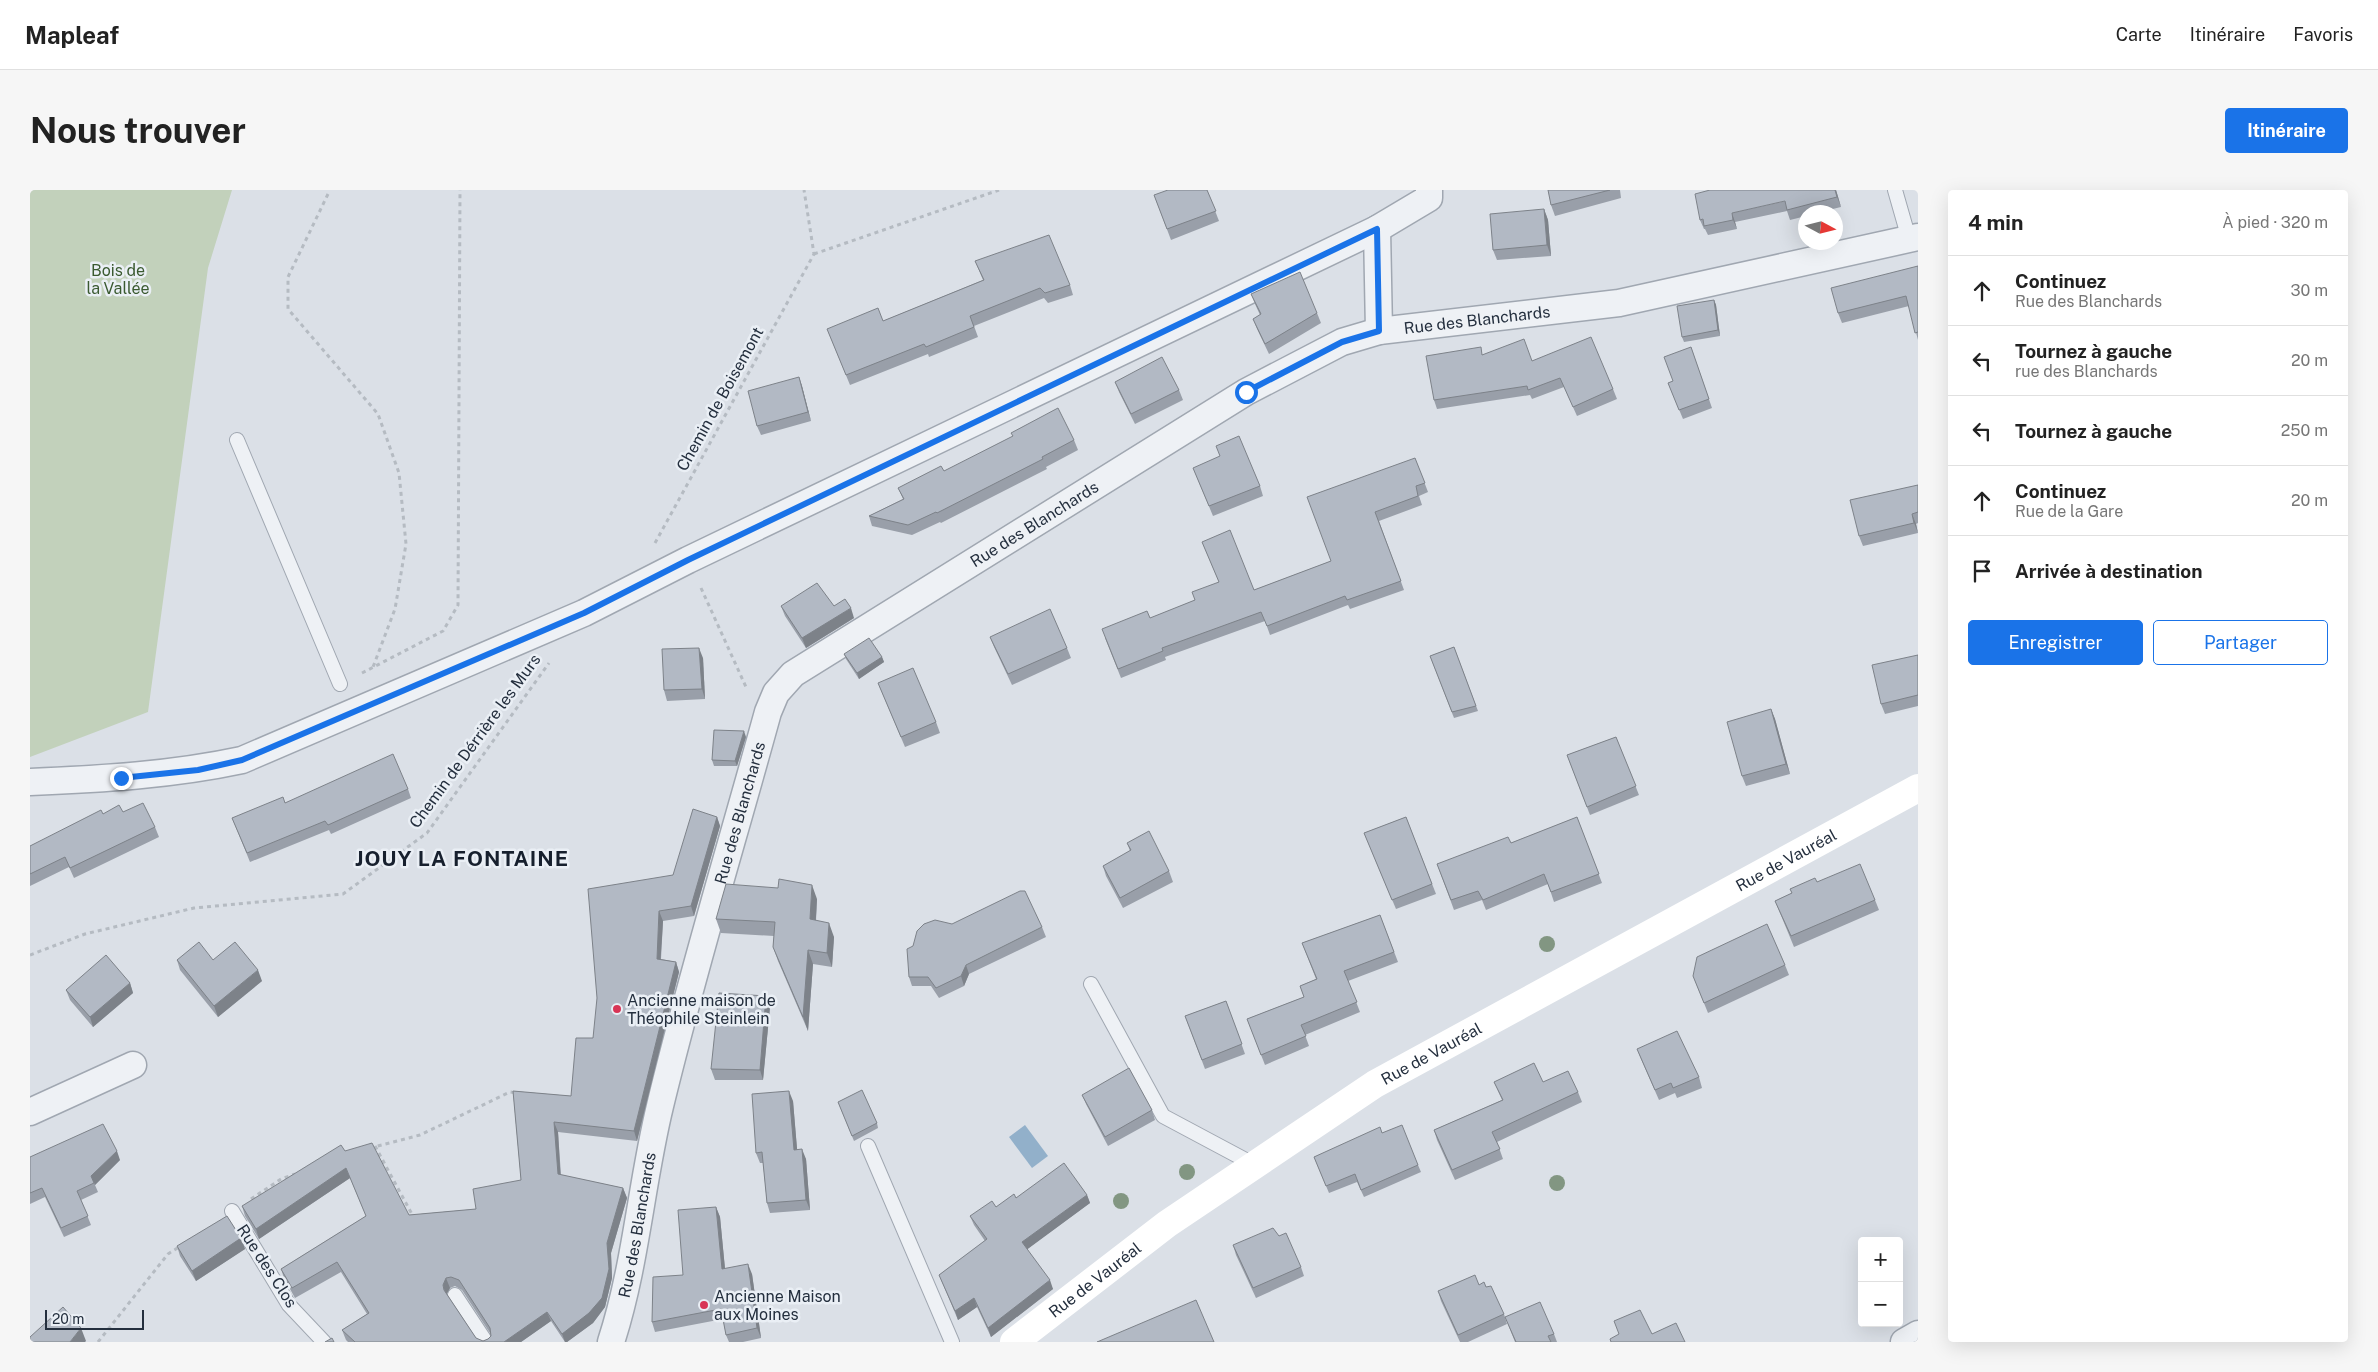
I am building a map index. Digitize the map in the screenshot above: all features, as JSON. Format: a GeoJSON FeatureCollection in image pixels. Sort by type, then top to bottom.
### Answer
{"type":"FeatureCollection","features":[{"type":"Feature","properties":{"kind":"street"},"geometry":{"type":"LineString","coordinates":[[30,782],[121,778],[198,770],[242,760],[584,613],[688,560],[1377,229],[1429,194]]}},
{"type":"Feature","properties":{"kind":"street","name":"Rue des Blanchards"},"geometry":{"type":"LineString","coordinates":[[1377,229],[1379,331]]}},
{"type":"Feature","properties":{"kind":"street","name":"Rue des Blanchards"},"geometry":{"type":"LineString","coordinates":[[611,1342],[624,1300],[660,1108],[768,712],[776,693],[793,674],[1246,392],[1342,342],[1379,331],[1620,303],[1914,238]]}},
{"type":"Feature","properties":{"kind":"street","name":"Rue de Vauréal"},"geometry":{"type":"LineString","coordinates":[[1014,1342],[1167,1224],[1253,1164],[1375,1084],[1918,788]]}},
{"type":"Feature","properties":{"kind":"street"},"geometry":{"type":"LineString","coordinates":[[30,1112],[133,1065]]}},
{"type":"Feature","properties":{"kind":"street"},"geometry":{"type":"LineString","coordinates":[[1904,1342],[1918,1334]]}},
{"type":"Feature","properties":{"kind":"lane"},"geometry":{"type":"LineString","coordinates":[[1895,190],[1914,238]]}},
{"type":"Feature","properties":{"kind":"lane"},"geometry":{"type":"LineString","coordinates":[[237,440],[340,684]]}},
{"type":"Feature","properties":{"kind":"lane"},"geometry":{"type":"LineString","coordinates":[[1091,984],[1164,1116],[1253,1164]]}},
{"type":"Feature","properties":{"kind":"lane"},"geometry":{"type":"LineString","coordinates":[[868,1146],[952,1342]]}},
{"type":"Feature","properties":{"kind":"lane","name":"Rue des Clos"},"geometry":{"type":"LineString","coordinates":[[232,1211],[289,1305],[324,1342]]}},
{"type":"Feature","properties":{"kind":"lane"},"geometry":{"type":"LineString","coordinates":[[455,1295],[486,1342]]}},
{"type":"Feature","properties":{"kind":"path"},"geometry":{"type":"LineString","coordinates":[[458,605],[460,190]]}},
{"type":"Feature","properties":{"kind":"path"},"geometry":{"type":"LineString","coordinates":[[804,190],[814,254],[998,190]]}},
{"type":"Feature","properties":{"kind":"path"},"geometry":{"type":"LineString","coordinates":[[328,194],[288,277],[288,309],[378,414],[399,473],[406,544],[395,609],[373,667]]}},
{"type":"Feature","properties":{"kind":"path","name":"Chemin de Boisemont"},"geometry":{"type":"LineString","coordinates":[[649,550],[655,543],[814,254]]}},
{"type":"Feature","properties":{"kind":"path"},"geometry":{"type":"LineString","coordinates":[[688,560],[748,691]]}},
{"type":"Feature","properties":{"kind":"path","name":"Chemin de Dérrière les Murs"},"geometry":{"type":"LineString","coordinates":[[30,955],[85,934],[194,908],[343,894],[427,833],[549,662]]}},
{"type":"Feature","properties":{"kind":"path"},"geometry":{"type":"LineString","coordinates":[[365,1150],[420,1135],[510,1092],[519,1093]]}},
{"type":"Feature","properties":{"kind":"path"},"geometry":{"type":"LineString","coordinates":[[375,1146],[417,1225]]}},
{"type":"Feature","properties":{"kind":"path"},"geometry":{"type":"LineString","coordinates":[[232,1211],[281,1179],[300,1172]]}},
{"type":"Feature","properties":{"kind":"path"},"geometry":{"type":"LineString","coordinates":[[98,1342],[168,1254],[184,1243]]}},
{"type":"Feature","properties":{"kind":"green space","name":"Bois de la Vallée"},"geometry":{"type":"Polygon","coordinates":[[[30,190],[232,190],[208,268],[148,712],[30,757],[30,190]]]}},
{"type":"Feature","properties":{"kind":"water"},"geometry":{"type":"Polygon","coordinates":[[[1025,1125],[1048,1156],[1032,1168],[1009,1137],[1025,1125]]]}},
{"type":"Feature","properties":{"kind":"building"},"geometry":{"type":"Polygon","coordinates":[[[1168,190],[1207,190],[1216,211],[1167,229],[1154,195],[1168,190]]]}},
{"type":"Feature","properties":{"kind":"building"},"geometry":{"type":"Polygon","coordinates":[[[1548,190],[1610,190],[1551,205],[1548,190]]]}},
{"type":"Feature","properties":{"kind":"building"},"geometry":{"type":"Polygon","coordinates":[[[1710,190],[1835,190],[1837,197],[1806,205],[1798,205],[1798,207],[1787,210],[1785,201],[1732,213],[1733,220],[1704,226],[1703,219],[1700,220],[1695,194],[1710,190]]]}},
{"type":"Feature","properties":{"kind":"building"},"geometry":{"type":"Polygon","coordinates":[[[1544,209],[1547,245],[1493,250],[1490,214],[1544,209]]]}},
{"type":"Feature","properties":{"kind":"building"},"geometry":{"type":"Polygon","coordinates":[[[1049,235],[1070,285],[1045,293],[1040,288],[970,316],[974,327],[926,347],[924,344],[846,375],[827,329],[878,308],[883,321],[984,280],[975,261],[1049,235]]]}},
{"type":"Feature","properties":{"kind":"building"},"geometry":{"type":"Polygon","coordinates":[[[1918,266],[1918,332],[1915,333],[1906,296],[1838,313],[1831,288],[1918,266]]]}},
{"type":"Feature","properties":{"kind":"building"},"geometry":{"type":"Polygon","coordinates":[[[1300,272],[1317,313],[1265,344],[1253,319],[1261,314],[1251,294],[1300,272]]]}},
{"type":"Feature","properties":{"kind":"building"},"geometry":{"type":"Polygon","coordinates":[[[1714,300],[1718,330],[1682,337],[1677,306],[1714,300]]]}},
{"type":"Feature","properties":{"kind":"building"},"geometry":{"type":"Polygon","coordinates":[[[1591,337],[1613,389],[1573,407],[1560,378],[1528,390],[1527,386],[1434,400],[1426,356],[1481,347],[1482,355],[1524,339],[1532,361],[1591,337]]]}},
{"type":"Feature","properties":{"kind":"building"},"geometry":{"type":"Polygon","coordinates":[[[1691,347],[1709,399],[1679,410],[1668,383],[1673,381],[1664,357],[1691,347]]]}},
{"type":"Feature","properties":{"kind":"building"},"geometry":{"type":"Polygon","coordinates":[[[1162,357],[1179,390],[1131,414],[1115,382],[1162,357]]]}},
{"type":"Feature","properties":{"kind":"building"},"geometry":{"type":"Polygon","coordinates":[[[799,377],[808,412],[757,426],[748,391],[799,377]]]}},
{"type":"Feature","properties":{"kind":"building"},"geometry":{"type":"Polygon","coordinates":[[[1058,408],[1074,440],[1042,457],[1043,459],[937,513],[908,525],[869,516],[904,499],[898,488],[941,466],[944,471],[1013,436],[1011,433],[1058,408]]]}},
{"type":"Feature","properties":{"kind":"building"},"geometry":{"type":"Polygon","coordinates":[[[1239,436],[1260,486],[1209,506],[1193,468],[1220,456],[1216,446],[1239,436]]]}},
{"type":"Feature","properties":{"kind":"building"},"geometry":{"type":"Polygon","coordinates":[[[1415,458],[1425,483],[1416,486],[1418,496],[1375,512],[1401,581],[1347,600],[1345,596],[1267,626],[1261,612],[1162,648],[1163,651],[1118,669],[1102,629],[1147,611],[1150,618],[1195,600],[1192,592],[1219,582],[1202,542],[1230,530],[1254,590],[1331,561],[1307,497],[1415,458]]]}},
{"type":"Feature","properties":{"kind":"building"},"geometry":{"type":"Polygon","coordinates":[[[1918,485],[1918,512],[1912,514],[1914,523],[1859,536],[1850,500],[1918,485]]]}},
{"type":"Feature","properties":{"kind":"building"},"geometry":{"type":"Polygon","coordinates":[[[817,583],[834,606],[845,599],[851,608],[802,638],[781,606],[817,583]]]}},
{"type":"Feature","properties":{"kind":"building"},"geometry":{"type":"Polygon","coordinates":[[[1050,609],[1067,648],[1008,674],[990,637],[1050,609]]]}},
{"type":"Feature","properties":{"kind":"building"},"geometry":{"type":"Polygon","coordinates":[[[869,638],[882,657],[857,673],[844,654],[869,638]]]}},
{"type":"Feature","properties":{"kind":"building"},"geometry":{"type":"Polygon","coordinates":[[[1454,647],[1476,706],[1452,712],[1430,656],[1454,647]]]}},
{"type":"Feature","properties":{"kind":"building"},"geometry":{"type":"Polygon","coordinates":[[[699,648],[702,689],[664,690],[662,649],[699,648]]]}},
{"type":"Feature","properties":{"kind":"building"},"geometry":{"type":"Polygon","coordinates":[[[1918,655],[1918,695],[1881,704],[1872,665],[1918,655]]]}},
{"type":"Feature","properties":{"kind":"building"},"geometry":{"type":"Polygon","coordinates":[[[913,668],[936,722],[901,737],[878,683],[913,668]]]}},
{"type":"Feature","properties":{"kind":"building"},"geometry":{"type":"Polygon","coordinates":[[[1771,709],[1786,764],[1742,776],[1727,722],[1771,709]]]}},
{"type":"Feature","properties":{"kind":"building"},"geometry":{"type":"Polygon","coordinates":[[[714,730],[744,731],[735,761],[712,760],[714,730]]]}},
{"type":"Feature","properties":{"kind":"building"},"geometry":{"type":"Polygon","coordinates":[[[1616,737],[1636,786],[1587,807],[1567,755],[1616,737]]]}},
{"type":"Feature","properties":{"kind":"building"},"geometry":{"type":"Polygon","coordinates":[[[393,754],[408,789],[328,825],[325,821],[247,853],[232,818],[283,797],[285,803],[393,754]]]}},
{"type":"Feature","properties":{"kind":"building"},"geometry":{"type":"Polygon","coordinates":[[[143,803],[155,827],[70,868],[65,857],[30,874],[30,846],[101,810],[103,814],[119,805],[123,812],[143,803]]]}},
{"type":"Feature","properties":{"kind":"building"},"geometry":{"type":"Polygon","coordinates":[[[693,809],[717,817],[691,906],[659,911],[657,959],[676,962],[634,1131],[554,1122],[558,1174],[623,1188],[607,1243],[609,1269],[602,1298],[589,1313],[562,1334],[547,1312],[504,1342],[355,1342],[342,1330],[369,1313],[337,1262],[292,1288],[281,1269],[366,1216],[346,1168],[256,1229],[242,1206],[341,1145],[345,1151],[372,1143],[409,1215],[476,1209],[473,1189],[521,1180],[513,1091],[571,1096],[576,1038],[593,1038],[597,998],[588,889],[673,875],[693,809]],[[451,1277],[446,1278],[443,1285],[444,1290],[476,1338],[483,1341],[488,1339],[491,1336],[490,1328],[459,1280],[451,1277]]]}},
{"type":"Feature","properties":{"kind":"building"},"geometry":{"type":"Polygon","coordinates":[[[1406,817],[1432,884],[1392,900],[1364,833],[1406,817]]]}},
{"type":"Feature","properties":{"kind":"building"},"geometry":{"type":"Polygon","coordinates":[[[1577,817],[1599,874],[1551,892],[1544,874],[1483,900],[1478,891],[1451,900],[1437,864],[1508,837],[1511,843],[1577,817]]]}},
{"type":"Feature","properties":{"kind":"building"},"geometry":{"type":"Polygon","coordinates":[[[1149,831],[1169,871],[1120,898],[1103,866],[1131,850],[1127,843],[1149,831]]]}},
{"type":"Feature","properties":{"kind":"building"},"geometry":{"type":"Polygon","coordinates":[[[1860,864],[1875,900],[1791,936],[1775,901],[1792,893],[1790,889],[1815,878],[1817,882],[1860,864]]]}},
{"type":"Feature","properties":{"kind":"building"},"geometry":{"type":"Polygon","coordinates":[[[779,879],[812,885],[810,919],[829,923],[827,953],[808,950],[803,1017],[773,947],[775,922],[716,919],[726,884],[778,888],[779,879]]]}},
{"type":"Feature","properties":{"kind":"building"},"geometry":{"type":"Polygon","coordinates":[[[1020,891],[1025,891],[1042,927],[966,965],[961,976],[936,988],[928,977],[909,977],[907,949],[913,946],[917,931],[924,924],[935,920],[952,924],[1020,891]]]}},
{"type":"Feature","properties":{"kind":"building"},"geometry":{"type":"Polygon","coordinates":[[[1380,915],[1394,952],[1344,971],[1357,1002],[1301,1025],[1306,1036],[1261,1055],[1247,1019],[1304,997],[1300,986],[1317,979],[1302,943],[1380,915]]]}},
{"type":"Feature","properties":{"kind":"building"},"geometry":{"type":"Polygon","coordinates":[[[1767,924],[1785,965],[1704,1003],[1693,976],[1697,957],[1767,924]]]}},
{"type":"Feature","properties":{"kind":"building"},"geometry":{"type":"Polygon","coordinates":[[[199,942],[213,960],[235,942],[258,970],[214,1006],[177,960],[199,942]]]}},
{"type":"Feature","properties":{"kind":"building"},"geometry":{"type":"Polygon","coordinates":[[[106,955],[130,983],[90,1017],[66,990],[106,955]]]}},
{"type":"Feature","properties":{"kind":"building"},"geometry":{"type":"Polygon","coordinates":[[[719,993],[766,996],[760,1070],[711,1069],[719,993]]]}},
{"type":"Feature","properties":{"kind":"building"},"geometry":{"type":"Polygon","coordinates":[[[1226,1001],[1242,1044],[1202,1060],[1185,1016],[1226,1001]]]}},
{"type":"Feature","properties":{"kind":"building"},"geometry":{"type":"Polygon","coordinates":[[[1677,1031],[1699,1077],[1673,1088],[1671,1083],[1655,1090],[1637,1049],[1677,1031]]]}},
{"type":"Feature","properties":{"kind":"building"},"geometry":{"type":"Polygon","coordinates":[[[1534,1063],[1543,1082],[1568,1071],[1578,1092],[1492,1132],[1500,1149],[1452,1170],[1434,1130],[1503,1100],[1494,1082],[1534,1063]]]}},
{"type":"Feature","properties":{"kind":"building"},"geometry":{"type":"Polygon","coordinates":[[[1129,1068],[1152,1110],[1105,1137],[1082,1095],[1129,1068]]]}},
{"type":"Feature","properties":{"kind":"building"},"geometry":{"type":"Polygon","coordinates":[[[862,1090],[877,1123],[852,1136],[838,1102],[862,1090]]]}},
{"type":"Feature","properties":{"kind":"building"},"geometry":{"type":"Polygon","coordinates":[[[789,1091],[794,1150],[802,1149],[806,1200],[767,1203],[762,1152],[756,1153],[752,1094],[789,1091]]]}},
{"type":"Feature","properties":{"kind":"building"},"geometry":{"type":"Polygon","coordinates":[[[103,1124],[117,1151],[91,1176],[94,1183],[77,1191],[88,1216],[61,1228],[42,1188],[30,1193],[30,1157],[103,1124]]]}},
{"type":"Feature","properties":{"kind":"building"},"geometry":{"type":"Polygon","coordinates":[[[1402,1125],[1418,1165],[1361,1190],[1355,1174],[1326,1186],[1314,1157],[1380,1127],[1382,1133],[1402,1125]]]}},
{"type":"Feature","properties":{"kind":"building"},"geometry":{"type":"Polygon","coordinates":[[[1064,1163],[1087,1195],[1022,1242],[1050,1280],[988,1328],[974,1298],[955,1311],[939,1275],[987,1239],[970,1216],[992,1201],[996,1207],[1014,1194],[1016,1198],[1064,1163]]]}},
{"type":"Feature","properties":{"kind":"building"},"geometry":{"type":"Polygon","coordinates":[[[716,1207],[722,1269],[748,1264],[757,1328],[726,1335],[721,1309],[652,1322],[653,1277],[683,1275],[678,1210],[716,1207]]]}},
{"type":"Feature","properties":{"kind":"building"},"geometry":{"type":"Polygon","coordinates":[[[227,1216],[241,1238],[192,1271],[177,1246],[227,1216]]]}},
{"type":"Feature","properties":{"kind":"building"},"geometry":{"type":"Polygon","coordinates":[[[1273,1228],[1279,1236],[1286,1233],[1301,1267],[1253,1288],[1233,1245],[1273,1228]]]}},
{"type":"Feature","properties":{"kind":"building"},"geometry":{"type":"Polygon","coordinates":[[[1475,1275],[1479,1285],[1484,1282],[1486,1287],[1491,1286],[1504,1314],[1458,1335],[1438,1291],[1475,1275]]]}},
{"type":"Feature","properties":{"kind":"building"},"geometry":{"type":"Polygon","coordinates":[[[1196,1300],[1214,1342],[1097,1342],[1196,1300]]]}},
{"type":"Feature","properties":{"kind":"building"},"geometry":{"type":"Polygon","coordinates":[[[1540,1302],[1554,1334],[1548,1336],[1551,1342],[1516,1342],[1505,1317],[1540,1302]]]}},
{"type":"Feature","properties":{"kind":"building"},"geometry":{"type":"Polygon","coordinates":[[[63,1307],[81,1328],[70,1342],[30,1342],[30,1337],[63,1307]]]}},
{"type":"Feature","properties":{"kind":"building"},"geometry":{"type":"Polygon","coordinates":[[[1640,1310],[1652,1334],[1676,1323],[1685,1342],[1611,1342],[1610,1339],[1619,1334],[1614,1321],[1640,1310]]]}},
{"type":"Feature","properties":{"kind":"building"},"geometry":{"type":"Polygon","coordinates":[[[332,1338],[334,1342],[325,1342],[332,1338]]]}},
{"type":"Feature","properties":{"kind":"place","name":"Ancienne maison de Théophile Steinlein"},"geometry":{"type":"Point","coordinates":[617,1009]}},
{"type":"Feature","properties":{"kind":"place","name":"Ancienne Maison aux Moines"},"geometry":{"type":"Point","coordinates":[704,1305]}},
{"type":"Feature","properties":{"kind":"district","name":"JOUY LA FONTAINE"},"geometry":{"type":"Point","coordinates":[462,858]}},
{"type":"Feature","properties":{"kind":"route"},"geometry":{"type":"LineString","coordinates":[[121,778],[198,770],[242,760],[584,613],[688,560],[1377,229],[1379,331],[1342,342],[1246,392]]}}]}
